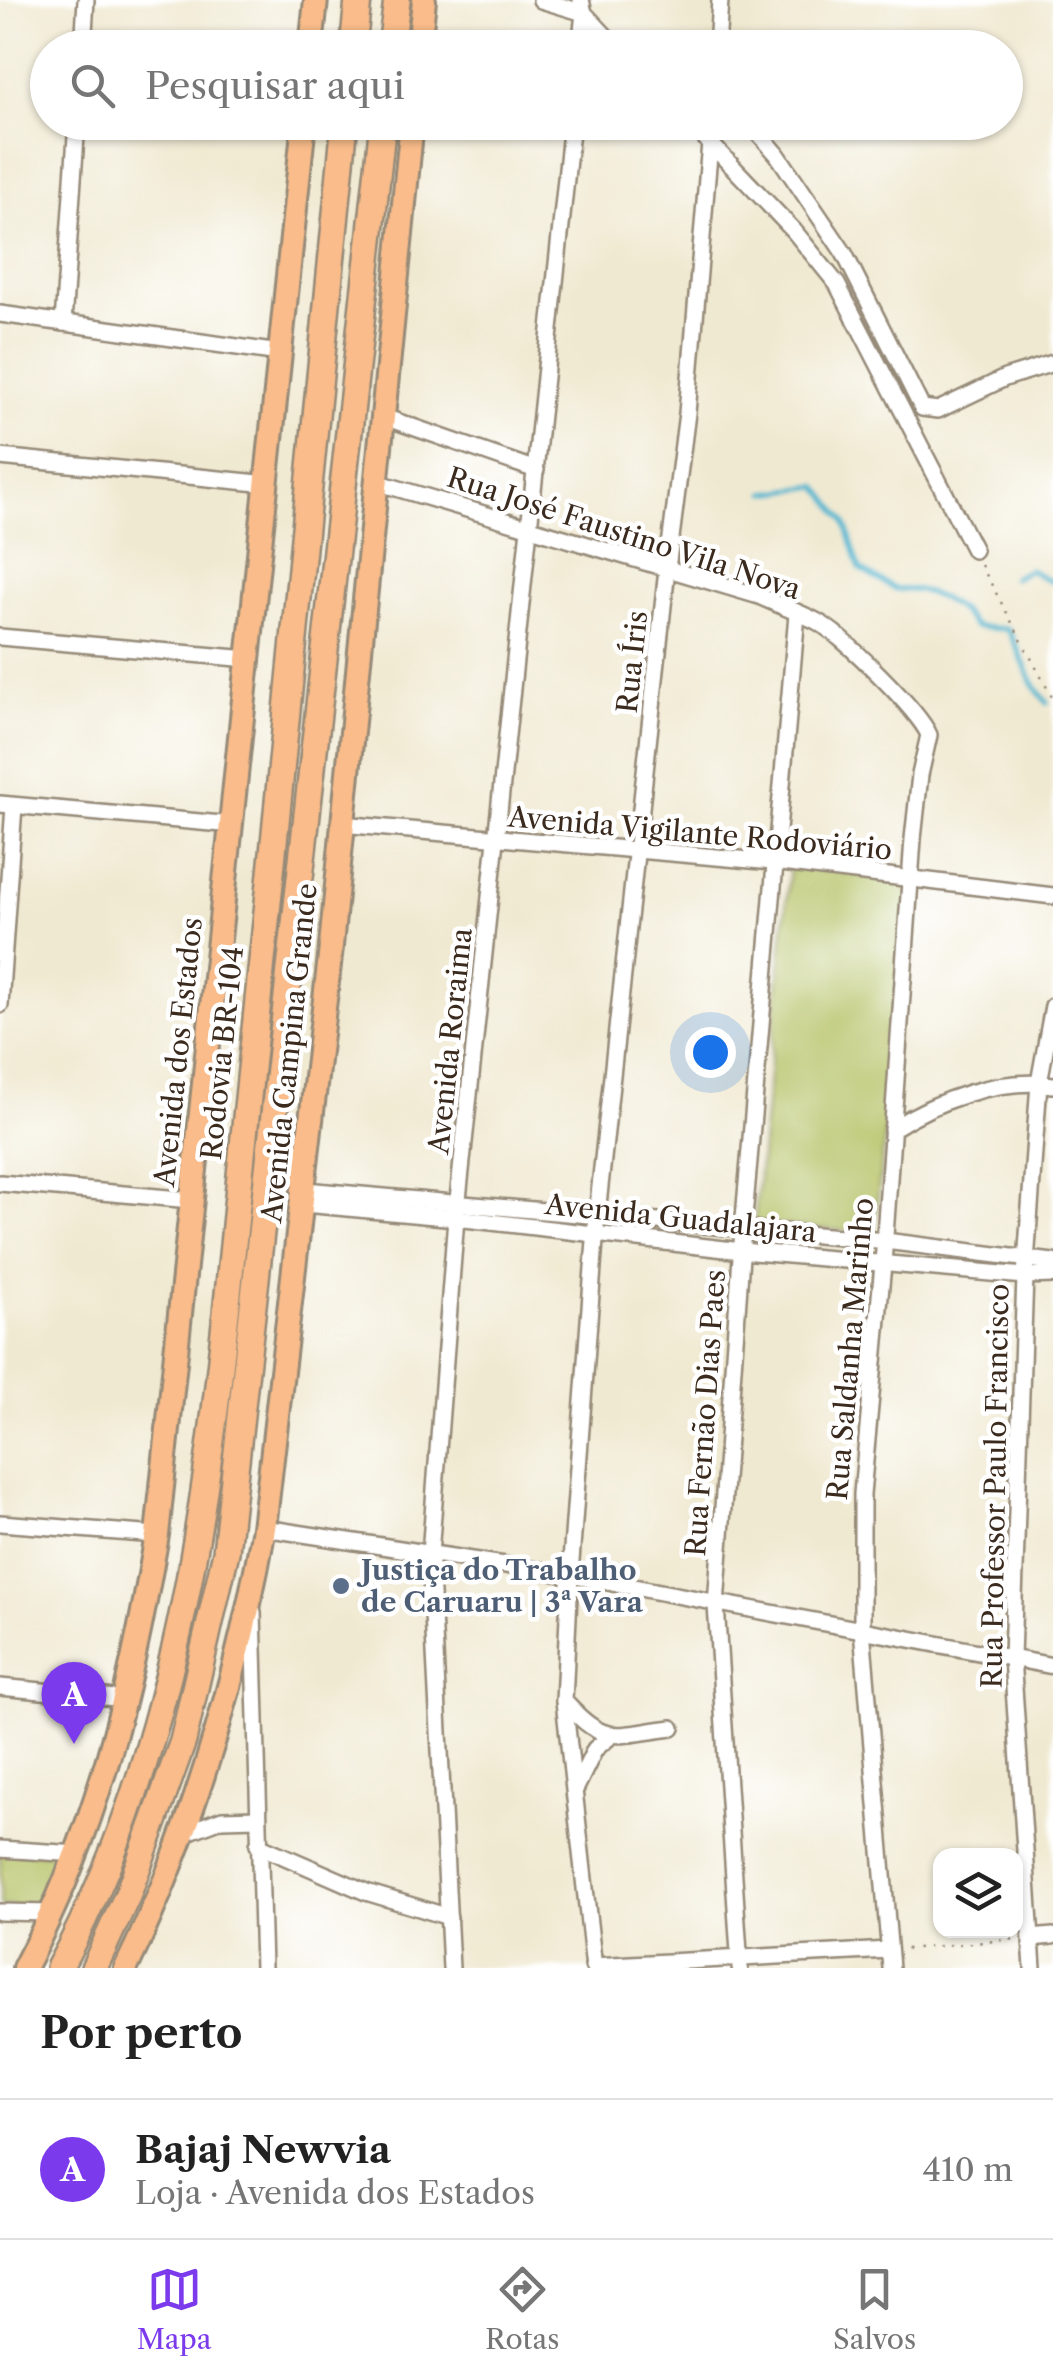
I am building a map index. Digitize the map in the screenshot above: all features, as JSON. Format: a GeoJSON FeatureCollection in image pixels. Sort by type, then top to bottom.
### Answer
{"type":"FeatureCollection","features":[{"type":"Feature","properties":{"kind":"highway"},"geometry":{"type":"LineString","coordinates":[[355,30],[358,0]]}},
{"type":"Feature","properties":{"kind":"highway"},"geometry":{"type":"LineString","coordinates":[[394,30],[397,0]]}},
{"type":"Feature","properties":{"kind":"highway","name":"Rodovia BR-104"},"geometry":{"type":"LineString","coordinates":[[59,1968],[98,1888],[135,1791],[179,1633],[197,1547],[266,926],[344,140]]}},
{"type":"Feature","properties":{"kind":"highway"},"geometry":{"type":"LineString","coordinates":[[94,1968],[146,1847],[182,1741],[226,1552],[381,140]]}},
{"type":"Feature","properties":{"kind":"main road"},"geometry":{"type":"LineString","coordinates":[[314,30],[316,0]]}},
{"type":"Feature","properties":{"kind":"main road"},"geometry":{"type":"LineString","coordinates":[[422,30],[424,0]]}},
{"type":"Feature","properties":{"kind":"main road","name":"Avenida dos Estados"},"geometry":{"type":"LineString","coordinates":[[24,1968],[78,1854],[126,1699],[158,1535],[302,140]]}},
{"type":"Feature","properties":{"kind":"main road","name":"Avenida Campina Grande"},"geometry":{"type":"LineString","coordinates":[[126,1968],[184,1833],[253,1591],[264,1528],[304,1197],[410,140]]}},
{"type":"Feature","properties":{"kind":"street"},"geometry":{"type":"LineString","coordinates":[[84,30],[86,0]]}},
{"type":"Feature","properties":{"kind":"street"},"geometry":{"type":"LineString","coordinates":[[541,0],[582,6],[602,30]]}},
{"type":"Feature","properties":{"kind":"street"},"geometry":{"type":"LineString","coordinates":[[718,30],[720,0]]}},
{"type":"Feature","properties":{"kind":"street"},"geometry":{"type":"LineString","coordinates":[[63,323],[76,140]]}},
{"type":"Feature","properties":{"kind":"street","name":"Avenida Roraima"},"geometry":{"type":"LineString","coordinates":[[450,1968],[430,1554],[457,1210],[570,140]]}},
{"type":"Feature","properties":{"kind":"street","name":"Rua Íris"},"geometry":{"type":"LineString","coordinates":[[593,1967],[564,1701],[570,1575],[597,1214],[687,413],[701,140]]}},
{"type":"Feature","properties":{"kind":"street"},"geometry":{"type":"LineString","coordinates":[[710,140],[837,284],[974,550]]}},
{"type":"Feature","properties":{"kind":"street"},"geometry":{"type":"LineString","coordinates":[[764,140],[851,265],[922,408],[938,410],[1005,378],[1053,363]]}},
{"type":"Feature","properties":{"kind":"street"},"geometry":{"type":"LineString","coordinates":[[0,314],[280,353]]}},
{"type":"Feature","properties":{"kind":"street"},"geometry":{"type":"LineString","coordinates":[[384,417],[536,470]]}},
{"type":"Feature","properties":{"kind":"street"},"geometry":{"type":"LineString","coordinates":[[0,457],[268,484]]}},
{"type":"Feature","properties":{"kind":"street","name":"Rua José Faustino Vila Nova"},"geometry":{"type":"LineString","coordinates":[[376,482],[759,596],[820,623],[918,716],[929,735]]}},
{"type":"Feature","properties":{"kind":"street","name":"Rua Fernão Dias Paes"},"geometry":{"type":"LineString","coordinates":[[739,1963],[716,1605],[743,1229],[797,614]]}},
{"type":"Feature","properties":{"kind":"street"},"geometry":{"type":"LineString","coordinates":[[0,636],[249,659]]}},
{"type":"Feature","properties":{"kind":"street","name":"Rua Saldanha Marinho"},"geometry":{"type":"LineString","coordinates":[[890,1968],[862,1630],[862,1494],[883,1264],[910,876],[920,775],[929,735]]}},
{"type":"Feature","properties":{"kind":"street"},"geometry":{"type":"LineString","coordinates":[[0,1005],[7,805],[233,825]]}},
{"type":"Feature","properties":{"kind":"street","name":"Avenida Vigilante Rodoviário"},"geometry":{"type":"LineString","coordinates":[[341,824],[774,862],[1053,896]]}},
{"type":"Feature","properties":{"kind":"street","name":"Rua Professor Paulo Francisco"},"geometry":{"type":"LineString","coordinates":[[1033,1968],[1012,1658],[1026,1268],[1053,1006]]}},
{"type":"Feature","properties":{"kind":"street"},"geometry":{"type":"LineString","coordinates":[[892,1129],[945,1100],[988,1089],[1046,1084]]}},
{"type":"Feature","properties":{"kind":"street"},"geometry":{"type":"LineString","coordinates":[[0,1184],[191,1200]]}},
{"type":"Feature","properties":{"kind":"street","name":"Avenida Guadalajara"},"geometry":{"type":"LineString","coordinates":[[304,1197],[457,1210],[596,1234],[742,1251],[883,1264],[1026,1268],[1053,1275]]}},
{"type":"Feature","properties":{"kind":"street"},"geometry":{"type":"LineString","coordinates":[[457,1210],[597,1214],[884,1241],[1026,1268],[1053,1262]]}},
{"type":"Feature","properties":{"kind":"street"},"geometry":{"type":"LineString","coordinates":[[0,1523],[158,1535]]}},
{"type":"Feature","properties":{"kind":"street"},"geometry":{"type":"LineString","coordinates":[[264,1528],[570,1575],[1053,1666]]}},
{"type":"Feature","properties":{"kind":"street"},"geometry":{"type":"LineString","coordinates":[[253,1591],[264,1968]]}},
{"type":"Feature","properties":{"kind":"street"},"geometry":{"type":"LineString","coordinates":[[0,1687],[126,1699]]}},
{"type":"Feature","properties":{"kind":"street"},"geometry":{"type":"LineString","coordinates":[[564,1701],[584,1723],[602,1734],[672,1728]]}},
{"type":"Feature","properties":{"kind":"street"},"geometry":{"type":"LineString","coordinates":[[574,1794],[595,1749],[612,1735]]}},
{"type":"Feature","properties":{"kind":"street"},"geometry":{"type":"LineString","coordinates":[[184,1833],[222,1819],[258,1818]]}},
{"type":"Feature","properties":{"kind":"street"},"geometry":{"type":"LineString","coordinates":[[258,1845],[366,1892],[450,1917]]}},
{"type":"Feature","properties":{"kind":"street"},"geometry":{"type":"LineString","coordinates":[[0,1849],[78,1854]]}},
{"type":"Feature","properties":{"kind":"street"},"geometry":{"type":"LineString","coordinates":[[0,1912],[53,1913]]}},
{"type":"Feature","properties":{"kind":"street"},"geometry":{"type":"LineString","coordinates":[[1031,1938],[1053,1936]]}},
{"type":"Feature","properties":{"kind":"street"},"geometry":{"type":"LineString","coordinates":[[593,1967],[739,1963],[890,1950]]}},
{"type":"Feature","properties":{"kind":"path"},"geometry":{"type":"LineString","coordinates":[[974,550],[1053,700]]}},
{"type":"Feature","properties":{"kind":"path"},"geometry":{"type":"LineString","coordinates":[[890,1950],[1031,1938]]}},
{"type":"Feature","properties":{"kind":"green space"},"geometry":{"type":"Polygon","coordinates":[[[790,866],[913,882],[874,1233],[754,1223],[790,866]]]}},
{"type":"Feature","properties":{"kind":"green space"},"geometry":{"type":"Polygon","coordinates":[[[0,1849],[64,1854],[37,1907],[0,1906],[0,1849]]]}},
{"type":"Feature","properties":{"kind":"waterway"},"geometry":{"type":"LineString","coordinates":[[766,493],[818,486],[845,521],[860,569],[895,589],[919,590],[941,598],[961,611],[975,627],[1007,629],[1034,685],[1047,702]]}},
{"type":"Feature","properties":{"kind":"waterway"},"geometry":{"type":"LineString","coordinates":[[1013,578],[1029,570],[1053,582]]}},
{"type":"Feature","properties":{"kind":"place","name":"Justiça do Trabalho de Caruaru | 3ª Vara"},"geometry":{"type":"Point","coordinates":[341,1586]}},
{"type":"Feature","properties":{"kind":"place","name":"Bajaj Newvia"},"geometry":{"type":"Point","coordinates":[74,1744]}}]}
